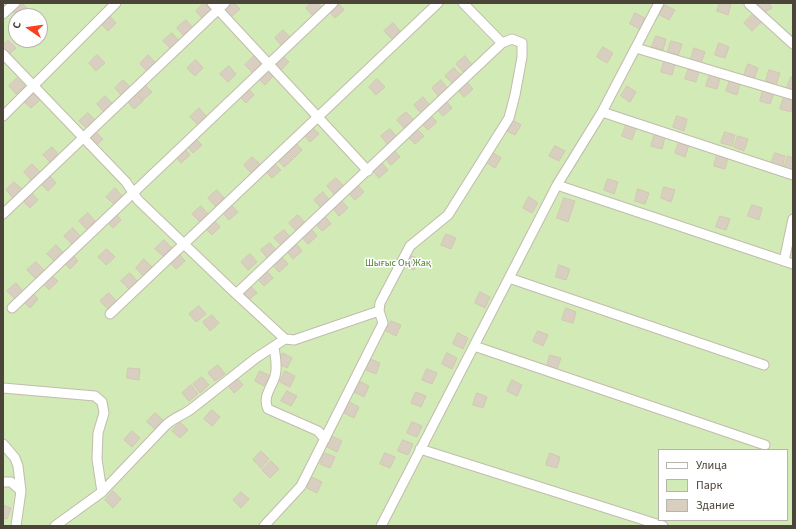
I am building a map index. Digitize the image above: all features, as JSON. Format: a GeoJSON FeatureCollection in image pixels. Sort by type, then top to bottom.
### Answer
{"type":"FeatureCollection","features":[{"type":"Feature","properties":{"kind":"street"},"geometry":{"type":"LineString","coordinates":[[3,14],[15,3]]}},
{"type":"Feature","properties":{"kind":"street"},"geometry":{"type":"LineString","coordinates":[[3,116],[116,3]]}},
{"type":"Feature","properties":{"kind":"street"},"geometry":{"type":"LineString","coordinates":[[12,308],[333,3]]}},
{"type":"Feature","properties":{"kind":"street"},"geometry":{"type":"LineString","coordinates":[[110,314],[438,3]]}},
{"type":"Feature","properties":{"kind":"street"},"geometry":{"type":"LineString","coordinates":[[463,3],[502,43]]}},
{"type":"Feature","properties":{"kind":"street"},"geometry":{"type":"LineString","coordinates":[[380,526],[557,185],[602,112],[659,3]]}},
{"type":"Feature","properties":{"kind":"street"},"geometry":{"type":"LineString","coordinates":[[749,3],[793,44]]}},
{"type":"Feature","properties":{"kind":"street"},"geometry":{"type":"LineString","coordinates":[[3,214],[83,138],[218,5],[268,64],[368,171]]}},
{"type":"Feature","properties":{"kind":"street"},"geometry":{"type":"LineString","coordinates":[[236,294],[502,43],[512,39],[522,43],[522,57],[509,118],[448,215],[410,246],[380,303],[379,310],[383,323],[301,486],[264,526]]}},
{"type":"Feature","properties":{"kind":"street"},"geometry":{"type":"LineString","coordinates":[[636,48],[793,95]]}},
{"type":"Feature","properties":{"kind":"street"},"geometry":{"type":"LineString","coordinates":[[3,54],[126,182],[138,200],[285,339],[294,340],[379,310]]}},
{"type":"Feature","properties":{"kind":"street"},"geometry":{"type":"LineString","coordinates":[[602,112],[793,175]]}},
{"type":"Feature","properties":{"kind":"street"},"geometry":{"type":"LineString","coordinates":[[557,185],[788,263],[793,219]]}},
{"type":"Feature","properties":{"kind":"street"},"geometry":{"type":"LineString","coordinates":[[509,278],[764,364]]}},
{"type":"Feature","properties":{"kind":"street"},"geometry":{"type":"LineString","coordinates":[[55,526],[102,492],[175,417],[183,415],[256,358],[285,339]]}},
{"type":"Feature","properties":{"kind":"street"},"geometry":{"type":"LineString","coordinates":[[474,346],[765,445]]}},
{"type":"Feature","properties":{"kind":"street"},"geometry":{"type":"LineString","coordinates":[[274,347],[276,375],[266,399],[268,409],[318,430],[325,439]]}},
{"type":"Feature","properties":{"kind":"street"},"geometry":{"type":"LineString","coordinates":[[3,388],[95,396],[102,402],[104,413],[98,433],[97,459],[102,492]]}},
{"type":"Feature","properties":{"kind":"street"},"geometry":{"type":"LineString","coordinates":[[3,444],[15,458],[18,466],[21,491],[16,526]]}},
{"type":"Feature","properties":{"kind":"street"},"geometry":{"type":"LineString","coordinates":[[420,449],[663,526]]}},
{"type":"Feature","properties":{"kind":"street"},"geometry":{"type":"LineString","coordinates":[[3,482],[11,482],[21,491]]}},
{"type":"Feature","properties":{"kind":"green space","name":"Шығыс Оң Жақ"},"geometry":{"type":"Polygon","coordinates":[[[3,3],[793,3],[793,526],[3,526],[3,3]]]}},
{"type":"Feature","properties":{"kind":"building"},"geometry":{"type":"Polygon","coordinates":[[[22,3],[27,8],[15,8],[22,3]]]}},
{"type":"Feature","properties":{"kind":"building"},"geometry":{"type":"Polygon","coordinates":[[[204,3],[212,11],[203,19],[196,11],[204,3]]]}},
{"type":"Feature","properties":{"kind":"building"},"geometry":{"type":"Polygon","coordinates":[[[230,3],[234,3],[240,9],[231,17],[224,9],[230,3]]]}},
{"type":"Feature","properties":{"kind":"building"},"geometry":{"type":"Polygon","coordinates":[[[311,3],[318,3],[322,7],[313,16],[306,8],[311,3]]]}},
{"type":"Feature","properties":{"kind":"building"},"geometry":{"type":"Polygon","coordinates":[[[338,3],[344,10],[335,18],[328,10],[338,3]]]}},
{"type":"Feature","properties":{"kind":"building"},"geometry":{"type":"Polygon","coordinates":[[[720,3],[731,3],[728,15],[717,11],[720,3]]]}},
{"type":"Feature","properties":{"kind":"building"},"geometry":{"type":"Polygon","coordinates":[[[757,3],[769,3],[772,8],[763,13],[757,3]]]}},
{"type":"Feature","properties":{"kind":"building"},"geometry":{"type":"Polygon","coordinates":[[[665,5],[675,10],[669,20],[660,15],[665,5]]]}},
{"type":"Feature","properties":{"kind":"building"},"geometry":{"type":"Polygon","coordinates":[[[635,13],[645,18],[640,29],[630,24],[635,13]]]}},
{"type":"Feature","properties":{"kind":"building"},"geometry":{"type":"Polygon","coordinates":[[[753,14],[761,22],[752,31],[744,23],[753,14]]]}},
{"type":"Feature","properties":{"kind":"building"},"geometry":{"type":"Polygon","coordinates":[[[109,15],[116,23],[108,31],[100,23],[109,15]]]}},
{"type":"Feature","properties":{"kind":"building"},"geometry":{"type":"Polygon","coordinates":[[[186,20],[193,28],[184,36],[177,28],[186,20]]]}},
{"type":"Feature","properties":{"kind":"building"},"geometry":{"type":"Polygon","coordinates":[[[393,23],[400,31],[392,39],[384,31],[393,23]]]}},
{"type":"Feature","properties":{"kind":"building"},"geometry":{"type":"Polygon","coordinates":[[[283,30],[291,38],[282,46],[275,38],[283,30]]]}},
{"type":"Feature","properties":{"kind":"building"},"geometry":{"type":"Polygon","coordinates":[[[172,33],[179,41],[171,49],[163,41],[172,33]]]}},
{"type":"Feature","properties":{"kind":"building"},"geometry":{"type":"Polygon","coordinates":[[[656,36],[666,39],[663,50],[652,47],[656,36]]]}},
{"type":"Feature","properties":{"kind":"building"},"geometry":{"type":"Polygon","coordinates":[[[8,40],[8,48],[16,48],[7,56],[3,52],[3,45],[8,40]]]}},
{"type":"Feature","properties":{"kind":"building"},"geometry":{"type":"Polygon","coordinates":[[[671,41],[682,44],[678,56],[668,52],[671,41]]]}},
{"type":"Feature","properties":{"kind":"building"},"geometry":{"type":"Polygon","coordinates":[[[719,43],[729,47],[725,58],[715,55],[719,43]]]}},
{"type":"Feature","properties":{"kind":"building"},"geometry":{"type":"Polygon","coordinates":[[[603,47],[613,53],[607,63],[597,57],[603,47]]]}},
{"type":"Feature","properties":{"kind":"building"},"geometry":{"type":"Polygon","coordinates":[[[694,48],[705,52],[701,63],[691,60],[694,48]]]}},
{"type":"Feature","properties":{"kind":"building"},"geometry":{"type":"Polygon","coordinates":[[[281,54],[289,62],[280,71],[272,63],[281,54]]]}},
{"type":"Feature","properties":{"kind":"building"},"geometry":{"type":"Polygon","coordinates":[[[97,55],[105,63],[96,71],[89,63],[97,55]]]}},
{"type":"Feature","properties":{"kind":"building"},"geometry":{"type":"Polygon","coordinates":[[[148,55],[156,63],[147,71],[140,64],[148,55]]]}},
{"type":"Feature","properties":{"kind":"building"},"geometry":{"type":"Polygon","coordinates":[[[254,56],[261,64],[253,73],[245,65],[254,56]]]}},
{"type":"Feature","properties":{"kind":"building"},"geometry":{"type":"Polygon","coordinates":[[[465,56],[472,65],[463,72],[456,64],[465,56]]]}},
{"type":"Feature","properties":{"kind":"building"},"geometry":{"type":"Polygon","coordinates":[[[196,60],[203,68],[195,76],[187,68],[196,60]]]}},
{"type":"Feature","properties":{"kind":"building"},"geometry":{"type":"Polygon","coordinates":[[[665,60],[675,64],[672,75],[661,72],[665,60]]]}},
{"type":"Feature","properties":{"kind":"building"},"geometry":{"type":"Polygon","coordinates":[[[748,64],[758,68],[754,79],[744,76],[748,64]]]}},
{"type":"Feature","properties":{"kind":"building"},"geometry":{"type":"Polygon","coordinates":[[[229,66],[236,74],[228,82],[220,74],[229,66]]]}},
{"type":"Feature","properties":{"kind":"building"},"geometry":{"type":"Polygon","coordinates":[[[454,68],[462,76],[453,84],[445,76],[454,68]]]}},
{"type":"Feature","properties":{"kind":"building"},"geometry":{"type":"Polygon","coordinates":[[[689,68],[699,71],[696,82],[685,79],[689,68]]]}},
{"type":"Feature","properties":{"kind":"building"},"geometry":{"type":"Polygon","coordinates":[[[266,69],[273,76],[265,85],[257,77],[266,69]]]}},
{"type":"Feature","properties":{"kind":"building"},"geometry":{"type":"Polygon","coordinates":[[[769,70],[780,73],[776,85],[766,81],[769,70]]]}},
{"type":"Feature","properties":{"kind":"building"},"geometry":{"type":"Polygon","coordinates":[[[710,74],[720,78],[717,89],[706,86],[710,74]]]}},
{"type":"Feature","properties":{"kind":"building"},"geometry":{"type":"Polygon","coordinates":[[[791,77],[793,77],[793,90],[787,88],[791,77]]]}},
{"type":"Feature","properties":{"kind":"building"},"geometry":{"type":"Polygon","coordinates":[[[17,78],[25,86],[16,94],[9,86],[17,78]]]}},
{"type":"Feature","properties":{"kind":"building"},"geometry":{"type":"Polygon","coordinates":[[[377,79],[385,87],[376,95],[369,87],[377,79]]]}},
{"type":"Feature","properties":{"kind":"building"},"geometry":{"type":"Polygon","coordinates":[[[123,80],[131,88],[122,96],[115,88],[123,80]]]}},
{"type":"Feature","properties":{"kind":"building"},"geometry":{"type":"Polygon","coordinates":[[[441,80],[448,89],[439,97],[432,88],[441,80]]]}},
{"type":"Feature","properties":{"kind":"building"},"geometry":{"type":"Polygon","coordinates":[[[730,80],[740,83],[737,95],[726,91],[730,80]]]}},
{"type":"Feature","properties":{"kind":"building"},"geometry":{"type":"Polygon","coordinates":[[[466,81],[473,89],[464,97],[457,89],[466,81]]]}},
{"type":"Feature","properties":{"kind":"building"},"geometry":{"type":"Polygon","coordinates":[[[144,84],[152,92],[143,100],[136,92],[144,84]]]}},
{"type":"Feature","properties":{"kind":"building"},"geometry":{"type":"Polygon","coordinates":[[[627,86],[636,92],[630,102],[621,96],[627,86]]]}},
{"type":"Feature","properties":{"kind":"building"},"geometry":{"type":"Polygon","coordinates":[[[247,87],[254,95],[246,103],[238,95],[247,87]]]}},
{"type":"Feature","properties":{"kind":"building"},"geometry":{"type":"Polygon","coordinates":[[[763,90],[774,93],[770,104],[760,101],[763,90]]]}},
{"type":"Feature","properties":{"kind":"building"},"geometry":{"type":"Polygon","coordinates":[[[32,92],[40,100],[31,108],[23,101],[32,92]]]}},
{"type":"Feature","properties":{"kind":"building"},"geometry":{"type":"Polygon","coordinates":[[[135,93],[143,101],[134,109],[127,101],[135,93]]]}},
{"type":"Feature","properties":{"kind":"building"},"geometry":{"type":"Polygon","coordinates":[[[105,96],[113,104],[104,112],[97,104],[105,96]]]}},
{"type":"Feature","properties":{"kind":"building"},"geometry":{"type":"Polygon","coordinates":[[[423,97],[430,105],[421,113],[414,105],[423,97]]]}},
{"type":"Feature","properties":{"kind":"building"},"geometry":{"type":"Polygon","coordinates":[[[784,97],[793,100],[791,112],[780,109],[784,97]]]}},
{"type":"Feature","properties":{"kind":"building"},"geometry":{"type":"Polygon","coordinates":[[[445,100],[452,108],[443,116],[436,108],[445,100]]]}},
{"type":"Feature","properties":{"kind":"building"},"geometry":{"type":"Polygon","coordinates":[[[199,108],[206,116],[198,125],[190,117],[199,108]]]}},
{"type":"Feature","properties":{"kind":"building"},"geometry":{"type":"Polygon","coordinates":[[[406,112],[414,120],[404,128],[397,120],[406,112]]]}},
{"type":"Feature","properties":{"kind":"building"},"geometry":{"type":"Polygon","coordinates":[[[88,113],[96,121],[87,129],[79,121],[88,113]]]}},
{"type":"Feature","properties":{"kind":"building"},"geometry":{"type":"Polygon","coordinates":[[[429,114],[437,122],[428,130],[420,122],[429,114]]]}},
{"type":"Feature","properties":{"kind":"building"},"geometry":{"type":"Polygon","coordinates":[[[677,116],[687,119],[684,131],[673,127],[677,116]]]}},
{"type":"Feature","properties":{"kind":"building"},"geometry":{"type":"Polygon","coordinates":[[[511,119],[521,125],[515,135],[505,130],[511,119]]]}},
{"type":"Feature","properties":{"kind":"building"},"geometry":{"type":"Polygon","coordinates":[[[626,125],[636,128],[632,140],[622,136],[626,125]]]}},
{"type":"Feature","properties":{"kind":"building"},"geometry":{"type":"Polygon","coordinates":[[[311,126],[319,134],[310,142],[303,134],[311,126]]]}},
{"type":"Feature","properties":{"kind":"building"},"geometry":{"type":"Polygon","coordinates":[[[416,128],[424,136],[415,144],[407,136],[416,128]]]}},
{"type":"Feature","properties":{"kind":"building"},"geometry":{"type":"Polygon","coordinates":[[[390,129],[397,137],[388,145],[381,136],[390,129]]]}},
{"type":"Feature","properties":{"kind":"building"},"geometry":{"type":"Polygon","coordinates":[[[95,131],[103,139],[94,147],[86,139],[95,131]]]}},
{"type":"Feature","properties":{"kind":"building"},"geometry":{"type":"Polygon","coordinates":[[[725,132],[735,135],[732,146],[721,143],[725,132]]]}},
{"type":"Feature","properties":{"kind":"building"},"geometry":{"type":"Polygon","coordinates":[[[655,134],[665,137],[662,149],[651,146],[655,134]]]}},
{"type":"Feature","properties":{"kind":"building"},"geometry":{"type":"Polygon","coordinates":[[[738,136],[748,139],[744,151],[734,147],[738,136]]]}},
{"type":"Feature","properties":{"kind":"building"},"geometry":{"type":"Polygon","coordinates":[[[194,137],[202,145],[193,153],[186,145],[194,137]]]}},
{"type":"Feature","properties":{"kind":"building"},"geometry":{"type":"Polygon","coordinates":[[[295,142],[302,150],[294,158],[286,150],[295,142]]]}},
{"type":"Feature","properties":{"kind":"building"},"geometry":{"type":"Polygon","coordinates":[[[679,142],[689,145],[685,157],[675,153],[679,142]]]}},
{"type":"Feature","properties":{"kind":"building"},"geometry":{"type":"Polygon","coordinates":[[[555,146],[565,151],[559,161],[549,156],[555,146]]]}},
{"type":"Feature","properties":{"kind":"building"},"geometry":{"type":"Polygon","coordinates":[[[52,147],[59,155],[51,163],[43,155],[52,147]]]}},
{"type":"Feature","properties":{"kind":"building"},"geometry":{"type":"Polygon","coordinates":[[[183,147],[190,155],[181,163],[174,155],[183,147]]]}},
{"type":"Feature","properties":{"kind":"building"},"geometry":{"type":"Polygon","coordinates":[[[393,149],[400,157],[391,165],[384,157],[393,149]]]}},
{"type":"Feature","properties":{"kind":"building"},"geometry":{"type":"Polygon","coordinates":[[[285,151],[293,159],[284,167],[277,159],[285,151]]]}},
{"type":"Feature","properties":{"kind":"building"},"geometry":{"type":"Polygon","coordinates":[[[492,152],[501,158],[495,168],[486,162],[492,152]]]}},
{"type":"Feature","properties":{"kind":"building"},"geometry":{"type":"Polygon","coordinates":[[[775,153],[785,156],[782,168],[771,164],[775,153]]]}},
{"type":"Feature","properties":{"kind":"building"},"geometry":{"type":"Polygon","coordinates":[[[717,155],[728,157],[725,169],[714,166],[717,155]]]}},
{"type":"Feature","properties":{"kind":"building"},"geometry":{"type":"Polygon","coordinates":[[[788,156],[793,158],[793,170],[784,168],[788,156]]]}},
{"type":"Feature","properties":{"kind":"building"},"geometry":{"type":"Polygon","coordinates":[[[252,157],[260,164],[251,173],[244,165],[252,157]]]}},
{"type":"Feature","properties":{"kind":"building"},"geometry":{"type":"Polygon","coordinates":[[[273,162],[281,170],[272,178],[264,170],[273,162]]]}},
{"type":"Feature","properties":{"kind":"building"},"geometry":{"type":"Polygon","coordinates":[[[381,162],[388,170],[379,178],[372,170],[381,162]]]}},
{"type":"Feature","properties":{"kind":"building"},"geometry":{"type":"Polygon","coordinates":[[[32,164],[40,172],[31,180],[24,172],[32,164]]]}},
{"type":"Feature","properties":{"kind":"building"},"geometry":{"type":"Polygon","coordinates":[[[49,175],[56,183],[48,191],[40,183],[49,175]]]}},
{"type":"Feature","properties":{"kind":"building"},"geometry":{"type":"Polygon","coordinates":[[[336,178],[344,186],[334,194],[327,186],[336,178]]]}},
{"type":"Feature","properties":{"kind":"building"},"geometry":{"type":"Polygon","coordinates":[[[608,179],[618,182],[614,194],[604,190],[608,179]]]}},
{"type":"Feature","properties":{"kind":"building"},"geometry":{"type":"Polygon","coordinates":[[[14,182],[22,189],[13,198],[6,190],[14,182]]]}},
{"type":"Feature","properties":{"kind":"building"},"geometry":{"type":"Polygon","coordinates":[[[357,184],[364,192],[355,200],[347,192],[357,184]]]}},
{"type":"Feature","properties":{"kind":"building"},"geometry":{"type":"Polygon","coordinates":[[[664,187],[675,190],[671,202],[661,198],[664,187]]]}},
{"type":"Feature","properties":{"kind":"building"},"geometry":{"type":"Polygon","coordinates":[[[115,188],[122,196],[114,204],[106,197],[115,188]]]}},
{"type":"Feature","properties":{"kind":"building"},"geometry":{"type":"Polygon","coordinates":[[[638,189],[649,193],[645,204],[635,201],[638,189]]]}},
{"type":"Feature","properties":{"kind":"building"},"geometry":{"type":"Polygon","coordinates":[[[217,190],[224,198],[215,206],[208,198],[217,190]]]}},
{"type":"Feature","properties":{"kind":"building"},"geometry":{"type":"Polygon","coordinates":[[[31,192],[38,200],[30,208],[22,200],[31,192]]]}},
{"type":"Feature","properties":{"kind":"building"},"geometry":{"type":"Polygon","coordinates":[[[323,192],[330,201],[321,208],[314,200],[323,192]]]}},
{"type":"Feature","properties":{"kind":"building"},"geometry":{"type":"Polygon","coordinates":[[[529,197],[538,203],[532,213],[523,208],[529,197]]]}},
{"type":"Feature","properties":{"kind":"building"},"geometry":{"type":"Polygon","coordinates":[[[564,198],[575,201],[568,222],[557,218],[564,198]]]}},
{"type":"Feature","properties":{"kind":"building"},"geometry":{"type":"Polygon","coordinates":[[[341,200],[348,208],[339,216],[332,207],[341,200]]]}},
{"type":"Feature","properties":{"kind":"building"},"geometry":{"type":"Polygon","coordinates":[[[230,204],[238,212],[229,220],[222,212],[230,204]]]}},
{"type":"Feature","properties":{"kind":"building"},"geometry":{"type":"Polygon","coordinates":[[[752,205],[762,208],[759,220],[748,216],[752,205]]]}},
{"type":"Feature","properties":{"kind":"building"},"geometry":{"type":"Polygon","coordinates":[[[201,206],[208,214],[200,222],[192,214],[201,206]]]}},
{"type":"Feature","properties":{"kind":"building"},"geometry":{"type":"Polygon","coordinates":[[[114,212],[121,220],[113,228],[105,220],[114,212]]]}},
{"type":"Feature","properties":{"kind":"building"},"geometry":{"type":"Polygon","coordinates":[[[88,213],[95,221],[86,229],[79,221],[88,213]]]}},
{"type":"Feature","properties":{"kind":"building"},"geometry":{"type":"Polygon","coordinates":[[[298,215],[306,224],[297,232],[289,223],[298,215]]]}},
{"type":"Feature","properties":{"kind":"building"},"geometry":{"type":"Polygon","coordinates":[[[324,215],[331,224],[322,231],[315,223],[324,215]]]}},
{"type":"Feature","properties":{"kind":"building"},"geometry":{"type":"Polygon","coordinates":[[[720,216],[730,219],[726,230],[716,227],[720,216]]]}},
{"type":"Feature","properties":{"kind":"building"},"geometry":{"type":"Polygon","coordinates":[[[213,219],[220,227],[212,235],[204,227],[213,219]]]}},
{"type":"Feature","properties":{"kind":"building"},"geometry":{"type":"Polygon","coordinates":[[[73,228],[80,236],[72,244],[64,236],[73,228]]]}},
{"type":"Feature","properties":{"kind":"building"},"geometry":{"type":"Polygon","coordinates":[[[310,228],[317,236],[308,244],[301,236],[310,228]]]}},
{"type":"Feature","properties":{"kind":"building"},"geometry":{"type":"Polygon","coordinates":[[[284,230],[291,238],[282,246],[274,238],[284,230]]]}},
{"type":"Feature","properties":{"kind":"building"},"geometry":{"type":"Polygon","coordinates":[[[446,234],[456,238],[451,249],[441,245],[446,234]]]}},
{"type":"Feature","properties":{"kind":"building"},"geometry":{"type":"Polygon","coordinates":[[[164,240],[172,248],[163,256],[155,249],[164,240]]]}},
{"type":"Feature","properties":{"kind":"building"},"geometry":{"type":"Polygon","coordinates":[[[295,242],[302,251],[293,259],[286,250],[295,242]]]}},
{"type":"Feature","properties":{"kind":"building"},"geometry":{"type":"Polygon","coordinates":[[[270,243],[277,251],[268,259],[261,250],[270,243]]]}},
{"type":"Feature","properties":{"kind":"building"},"geometry":{"type":"Polygon","coordinates":[[[56,245],[64,253],[55,262],[47,254],[56,245]]]}},
{"type":"Feature","properties":{"kind":"building"},"geometry":{"type":"Polygon","coordinates":[[[107,249],[115,257],[106,265],[98,257],[107,249]]]}},
{"type":"Feature","properties":{"kind":"building"},"geometry":{"type":"Polygon","coordinates":[[[71,253],[78,261],[70,269],[62,261],[71,253]]]}},
{"type":"Feature","properties":{"kind":"building"},"geometry":{"type":"Polygon","coordinates":[[[178,253],[185,261],[176,269],[169,261],[178,253]]]}},
{"type":"Feature","properties":{"kind":"building"},"geometry":{"type":"Polygon","coordinates":[[[250,254],[257,262],[248,270],[241,262],[250,254]]]}},
{"type":"Feature","properties":{"kind":"building"},"geometry":{"type":"Polygon","coordinates":[[[409,255],[419,259],[414,270],[404,266],[409,255]]]}},
{"type":"Feature","properties":{"kind":"building"},"geometry":{"type":"Polygon","coordinates":[[[281,256],[288,264],[279,272],[272,264],[281,256]]]}},
{"type":"Feature","properties":{"kind":"building"},"geometry":{"type":"Polygon","coordinates":[[[144,259],[152,267],[143,276],[136,268],[144,259]]]}},
{"type":"Feature","properties":{"kind":"building"},"geometry":{"type":"Polygon","coordinates":[[[36,262],[44,270],[35,278],[27,270],[36,262]]]}},
{"type":"Feature","properties":{"kind":"building"},"geometry":{"type":"Polygon","coordinates":[[[559,265],[570,269],[566,280],[556,277],[559,265]]]}},
{"type":"Feature","properties":{"kind":"building"},"geometry":{"type":"Polygon","coordinates":[[[266,270],[273,278],[264,286],[257,278],[266,270]]]}},
{"type":"Feature","properties":{"kind":"building"},"geometry":{"type":"Polygon","coordinates":[[[130,273],[137,281],[129,289],[121,281],[130,273]]]}},
{"type":"Feature","properties":{"kind":"building"},"geometry":{"type":"Polygon","coordinates":[[[50,274],[58,281],[49,290],[42,282],[50,274]]]}},
{"type":"Feature","properties":{"kind":"building"},"geometry":{"type":"Polygon","coordinates":[[[16,283],[23,291],[15,299],[7,291],[16,283]]]}},
{"type":"Feature","properties":{"kind":"building"},"geometry":{"type":"Polygon","coordinates":[[[249,284],[257,293],[247,301],[240,292],[249,284]]]}},
{"type":"Feature","properties":{"kind":"building"},"geometry":{"type":"Polygon","coordinates":[[[31,291],[38,299],[30,308],[22,300],[31,291]]]}},
{"type":"Feature","properties":{"kind":"building"},"geometry":{"type":"Polygon","coordinates":[[[480,292],[490,297],[485,308],[475,303],[480,292]]]}},
{"type":"Feature","properties":{"kind":"building"},"geometry":{"type":"Polygon","coordinates":[[[109,293],[116,301],[108,309],[100,301],[109,293]]]}},
{"type":"Feature","properties":{"kind":"building"},"geometry":{"type":"Polygon","coordinates":[[[199,306],[206,314],[196,322],[189,314],[199,306]]]}},
{"type":"Feature","properties":{"kind":"building"},"geometry":{"type":"Polygon","coordinates":[[[566,308],[576,312],[573,323],[562,320],[566,308]]]}},
{"type":"Feature","properties":{"kind":"building"},"geometry":{"type":"Polygon","coordinates":[[[212,315],[219,323],[210,331],[203,322],[212,315]]]}},
{"type":"Feature","properties":{"kind":"building"},"geometry":{"type":"Polygon","coordinates":[[[391,321],[401,325],[396,336],[386,331],[391,321]]]}},
{"type":"Feature","properties":{"kind":"building"},"geometry":{"type":"Polygon","coordinates":[[[538,331],[548,335],[543,346],[533,341],[538,331]]]}},
{"type":"Feature","properties":{"kind":"building"},"geometry":{"type":"Polygon","coordinates":[[[458,333],[468,338],[463,349],[453,344],[458,333]]]}},
{"type":"Feature","properties":{"kind":"building"},"geometry":{"type":"Polygon","coordinates":[[[283,353],[292,358],[287,368],[277,363],[283,353]]]}},
{"type":"Feature","properties":{"kind":"building"},"geometry":{"type":"Polygon","coordinates":[[[447,353],[457,358],[452,369],[442,364],[447,353]]]}},
{"type":"Feature","properties":{"kind":"building"},"geometry":{"type":"Polygon","coordinates":[[[550,355],[561,358],[557,369],[547,366],[550,355]]]}},
{"type":"Feature","properties":{"kind":"building"},"geometry":{"type":"Polygon","coordinates":[[[370,359],[380,363],[376,374],[366,370],[370,359]]]}},
{"type":"Feature","properties":{"kind":"building"},"geometry":{"type":"Polygon","coordinates":[[[218,365],[225,374],[215,381],[208,373],[218,365]]]}},
{"type":"Feature","properties":{"kind":"building"},"geometry":{"type":"Polygon","coordinates":[[[128,368],[140,369],[139,380],[127,378],[128,368]]]}},
{"type":"Feature","properties":{"kind":"building"},"geometry":{"type":"Polygon","coordinates":[[[427,369],[437,373],[432,384],[422,380],[427,369]]]}},
{"type":"Feature","properties":{"kind":"building"},"geometry":{"type":"Polygon","coordinates":[[[260,371],[270,376],[264,386],[255,381],[260,371]]]}},
{"type":"Feature","properties":{"kind":"building"},"geometry":{"type":"Polygon","coordinates":[[[285,371],[295,376],[290,387],[280,382],[285,371]]]}},
{"type":"Feature","properties":{"kind":"building"},"geometry":{"type":"Polygon","coordinates":[[[202,377],[209,385],[200,393],[193,384],[202,377]]]}},
{"type":"Feature","properties":{"kind":"building"},"geometry":{"type":"Polygon","coordinates":[[[236,377],[243,385],[234,393],[227,384],[236,377]]]}},
{"type":"Feature","properties":{"kind":"building"},"geometry":{"type":"Polygon","coordinates":[[[512,380],[522,385],[517,396],[507,391],[512,380]]]}},
{"type":"Feature","properties":{"kind":"building"},"geometry":{"type":"Polygon","coordinates":[[[359,381],[369,386],[364,397],[354,392],[359,381]]]}},
{"type":"Feature","properties":{"kind":"building"},"geometry":{"type":"Polygon","coordinates":[[[191,385],[198,394],[189,401],[182,393],[191,385]]]}},
{"type":"Feature","properties":{"kind":"building"},"geometry":{"type":"Polygon","coordinates":[[[287,391],[297,396],[291,406],[281,401],[287,391]]]}},
{"type":"Feature","properties":{"kind":"building"},"geometry":{"type":"Polygon","coordinates":[[[416,392],[426,396],[421,407],[411,403],[416,392]]]}},
{"type":"Feature","properties":{"kind":"building"},"geometry":{"type":"Polygon","coordinates":[[[477,393],[487,397],[483,408],[473,405],[477,393]]]}},
{"type":"Feature","properties":{"kind":"building"},"geometry":{"type":"Polygon","coordinates":[[[349,402],[359,407],[354,418],[344,413],[349,402]]]}},
{"type":"Feature","properties":{"kind":"building"},"geometry":{"type":"Polygon","coordinates":[[[212,410],[220,417],[212,426],[204,419],[212,410]]]}},
{"type":"Feature","properties":{"kind":"building"},"geometry":{"type":"Polygon","coordinates":[[[155,413],[163,420],[155,429],[147,422],[155,413]]]}},
{"type":"Feature","properties":{"kind":"building"},"geometry":{"type":"Polygon","coordinates":[[[180,422],[188,430],[180,438],[172,431],[180,422]]]}},
{"type":"Feature","properties":{"kind":"building"},"geometry":{"type":"Polygon","coordinates":[[[412,422],[422,426],[417,437],[407,433],[412,422]]]}},
{"type":"Feature","properties":{"kind":"building"},"geometry":{"type":"Polygon","coordinates":[[[132,431],[140,438],[132,447],[124,440],[132,431]]]}},
{"type":"Feature","properties":{"kind":"building"},"geometry":{"type":"Polygon","coordinates":[[[332,436],[342,441],[337,452],[327,447],[332,436]]]}},
{"type":"Feature","properties":{"kind":"building"},"geometry":{"type":"Polygon","coordinates":[[[403,440],[413,444],[408,455],[398,451],[403,440]]]}},
{"type":"Feature","properties":{"kind":"building"},"geometry":{"type":"Polygon","coordinates":[[[261,451],[269,459],[261,468],[253,460],[261,451]]]}},
{"type":"Feature","properties":{"kind":"building"},"geometry":{"type":"Polygon","coordinates":[[[325,453],[335,457],[330,468],[320,464],[325,453]]]}},
{"type":"Feature","properties":{"kind":"building"},"geometry":{"type":"Polygon","coordinates":[[[385,453],[395,457],[390,468],[380,464],[385,453]]]}},
{"type":"Feature","properties":{"kind":"building"},"geometry":{"type":"Polygon","coordinates":[[[550,453],[560,457],[557,468],[546,465],[550,453]]]}},
{"type":"Feature","properties":{"kind":"building"},"geometry":{"type":"Polygon","coordinates":[[[271,461],[279,469],[270,478],[262,470],[271,461]]]}},
{"type":"Feature","properties":{"kind":"building"},"geometry":{"type":"Polygon","coordinates":[[[312,477],[322,482],[317,493],[307,488],[312,477]]]}},
{"type":"Feature","properties":{"kind":"building"},"geometry":{"type":"Polygon","coordinates":[[[113,491],[121,499],[113,508],[105,500],[113,491]]]}},
{"type":"Feature","properties":{"kind":"building"},"geometry":{"type":"Polygon","coordinates":[[[241,492],[249,499],[241,508],[233,500],[241,492]]]}},
{"type":"Feature","properties":{"kind":"building"},"geometry":{"type":"Polygon","coordinates":[[[3,505],[11,508],[7,519],[3,518],[3,505]]]}}]}
